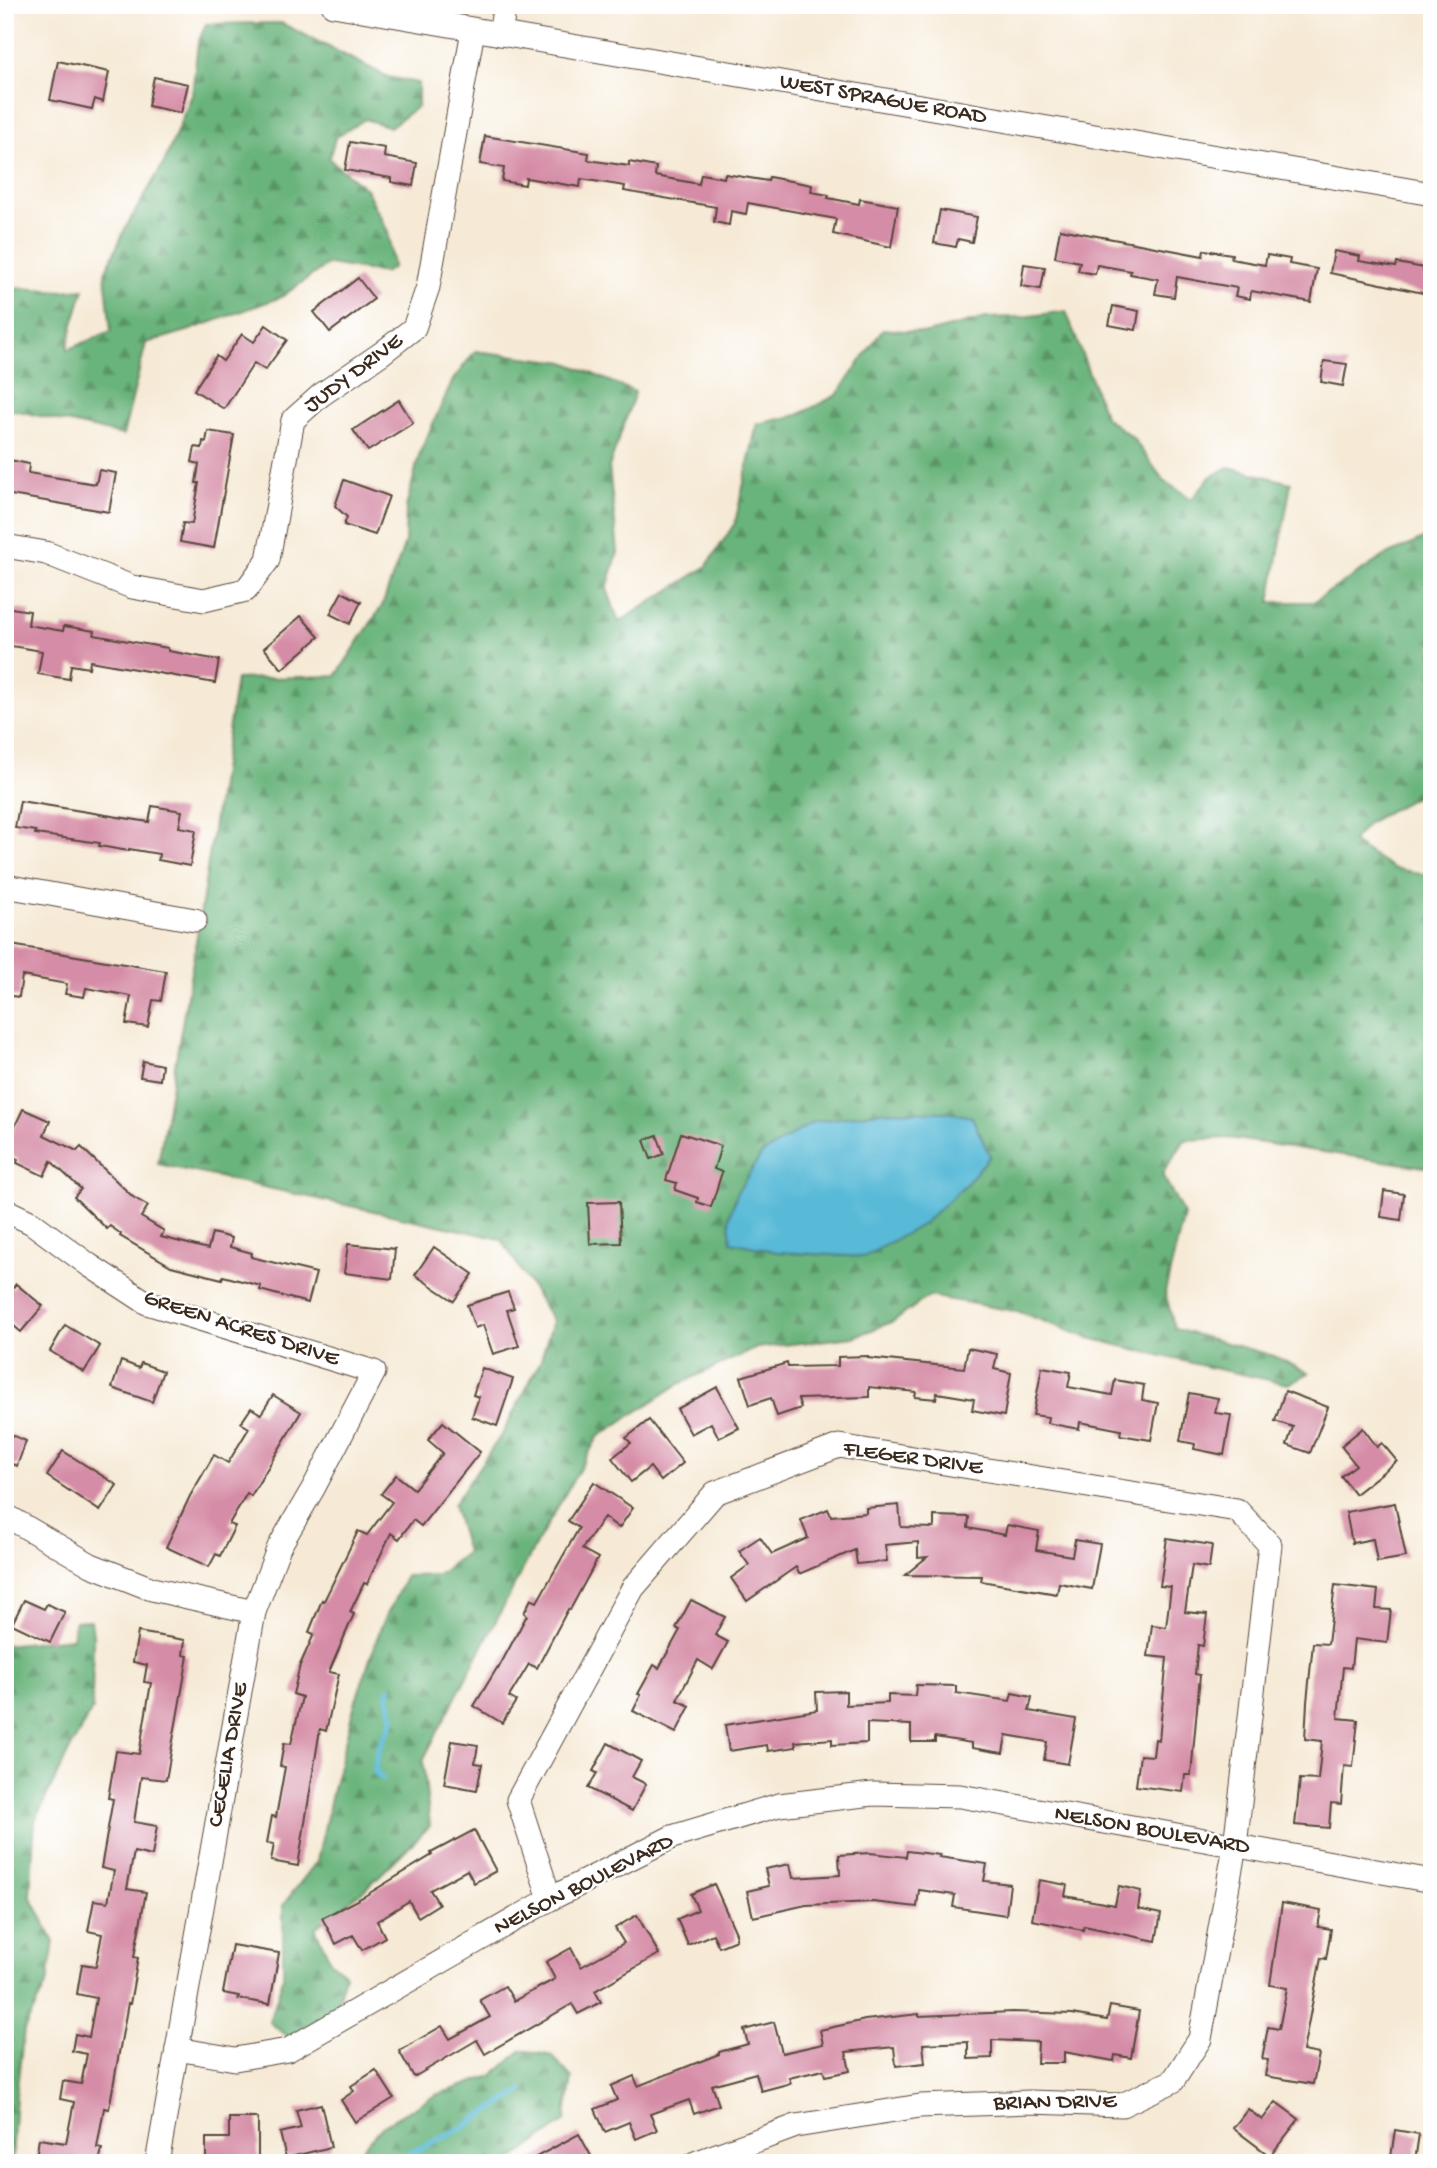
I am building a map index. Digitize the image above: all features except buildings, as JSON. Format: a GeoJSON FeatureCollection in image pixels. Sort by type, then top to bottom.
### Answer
{"type":"FeatureCollection","features":[{"type":"Feature","properties":{"kind":"street","name":"WEST SPRAGUE ROAD"},"geometry":{"type":"LineString","coordinates":[[333,5],[1432,194]]}},
{"type":"Feature","properties":{"kind":"street"},"geometry":{"type":"LineString","coordinates":[[500,34],[505,5]]}},
{"type":"Feature","properties":{"kind":"street","name":"JUDY DRIVE"},"geometry":{"type":"LineString","coordinates":[[5,546],[47,553],[132,587],[204,600],[246,590],[268,560],[293,421],[321,395],[414,328],[428,287],[473,30]]}},
{"type":"Feature","properties":{"kind":"street"},"geometry":{"type":"LineString","coordinates":[[5,886],[195,919]]}},
{"type":"Feature","properties":{"kind":"street","name":"GREEN ACRES DRIVE"},"geometry":{"type":"LineString","coordinates":[[5,1210],[32,1223],[147,1303],[374,1372]]}},
{"type":"Feature","properties":{"kind":"street","name":"CECELIA DRIVE"},"geometry":{"type":"LineString","coordinates":[[157,2163],[254,1612],[279,1547],[314,1487],[374,1372]]}},
{"type":"Feature","properties":{"kind":"street","name":"FLEGER DRIVE"},"geometry":{"type":"LineString","coordinates":[[550,1899],[518,1800],[632,1588],[715,1493],[839,1446],[1237,1510],[1270,1545],[1235,1846]]}},
{"type":"Feature","properties":{"kind":"street"},"geometry":{"type":"LineString","coordinates":[[5,1515],[91,1564],[152,1589],[254,1612]]}},
{"type":"Feature","properties":{"kind":"street","name":"NELSON BOULEVARD"},"geometry":{"type":"LineString","coordinates":[[177,2049],[235,2059],[288,2050],[550,1899],[672,1837],[779,1805],[873,1794],[960,1796],[1432,1881]]}},
{"type":"Feature","properties":{"kind":"street","name":"BRIAN DRIVE"},"geometry":{"type":"LineString","coordinates":[[695,2163],[796,2126],[920,2106],[1030,2102],[1122,2105],[1173,2081],[1200,2039],[1235,1846]]}},
{"type":"Feature","properties":{"kind":"green space"},"geometry":{"type":"Polygon","coordinates":[[[281,23],[388,77],[418,83],[418,106],[390,127],[365,119],[335,138],[329,159],[366,189],[388,232],[393,267],[384,273],[328,264],[281,297],[146,343],[123,435],[5,408],[5,287],[63,291],[84,289],[67,350],[111,331],[105,273],[126,227],[164,163],[192,95],[198,43],[206,24],[281,23]]]}},
{"type":"Feature","properties":{"kind":"green space"},"geometry":{"type":"Polygon","coordinates":[[[1066,311],[1105,417],[1132,437],[1164,481],[1192,499],[1210,477],[1229,467],[1291,483],[1270,602],[1313,602],[1385,556],[1432,535],[1432,779],[1415,797],[1369,822],[1352,842],[1393,868],[1432,876],[1432,1168],[1228,1138],[1185,1140],[1162,1174],[1184,1215],[1165,1292],[1175,1329],[1274,1356],[1309,1373],[1288,1384],[1085,1337],[1020,1312],[929,1296],[894,1321],[854,1337],[756,1348],[679,1384],[598,1437],[534,1548],[423,1760],[430,1826],[366,1889],[315,1928],[331,1962],[345,1974],[335,2014],[289,2037],[269,2022],[283,1978],[283,1905],[317,1861],[355,1703],[381,1627],[406,1576],[438,1575],[467,1552],[453,1505],[504,1431],[540,1362],[553,1321],[501,1239],[158,1164],[194,955],[236,679],[336,676],[382,606],[405,543],[406,508],[420,452],[453,380],[475,351],[565,362],[635,392],[609,467],[618,552],[607,589],[619,622],[706,567],[735,523],[757,424],[798,415],[837,395],[883,329],[927,333],[986,318],[1023,317],[1066,311]]]}},
{"type":"Feature","properties":{"kind":"green space"},"geometry":{"type":"Polygon","coordinates":[[[91,1620],[92,1710],[35,1820],[30,1895],[54,1942],[48,1981],[24,2030],[16,2095],[12,2163],[5,2163],[5,1645],[72,1638],[75,1621],[91,1620]]]}},
{"type":"Feature","properties":{"kind":"green space"},"geometry":{"type":"Polygon","coordinates":[[[522,2050],[552,2056],[572,2078],[565,2121],[516,2157],[504,2163],[354,2163],[359,2152],[382,2126],[436,2095],[492,2076],[522,2050]]]}},
{"type":"Feature","properties":{"kind":"water"},"geometry":{"type":"Polygon","coordinates":[[[886,1111],[946,1112],[972,1117],[990,1156],[967,1183],[923,1224],[864,1257],[777,1252],[731,1242],[729,1217],[738,1191],[762,1154],[813,1122],[886,1111]]]}},
{"type":"Feature","properties":{"kind":"waterway"},"geometry":{"type":"LineString","coordinates":[[382,1778],[375,1772],[378,1749],[393,1720],[388,1695],[390,1689]]}},
{"type":"Feature","properties":{"kind":"waterway"},"geometry":{"type":"LineString","coordinates":[[390,2163],[458,2130],[522,2091]]}}]}
